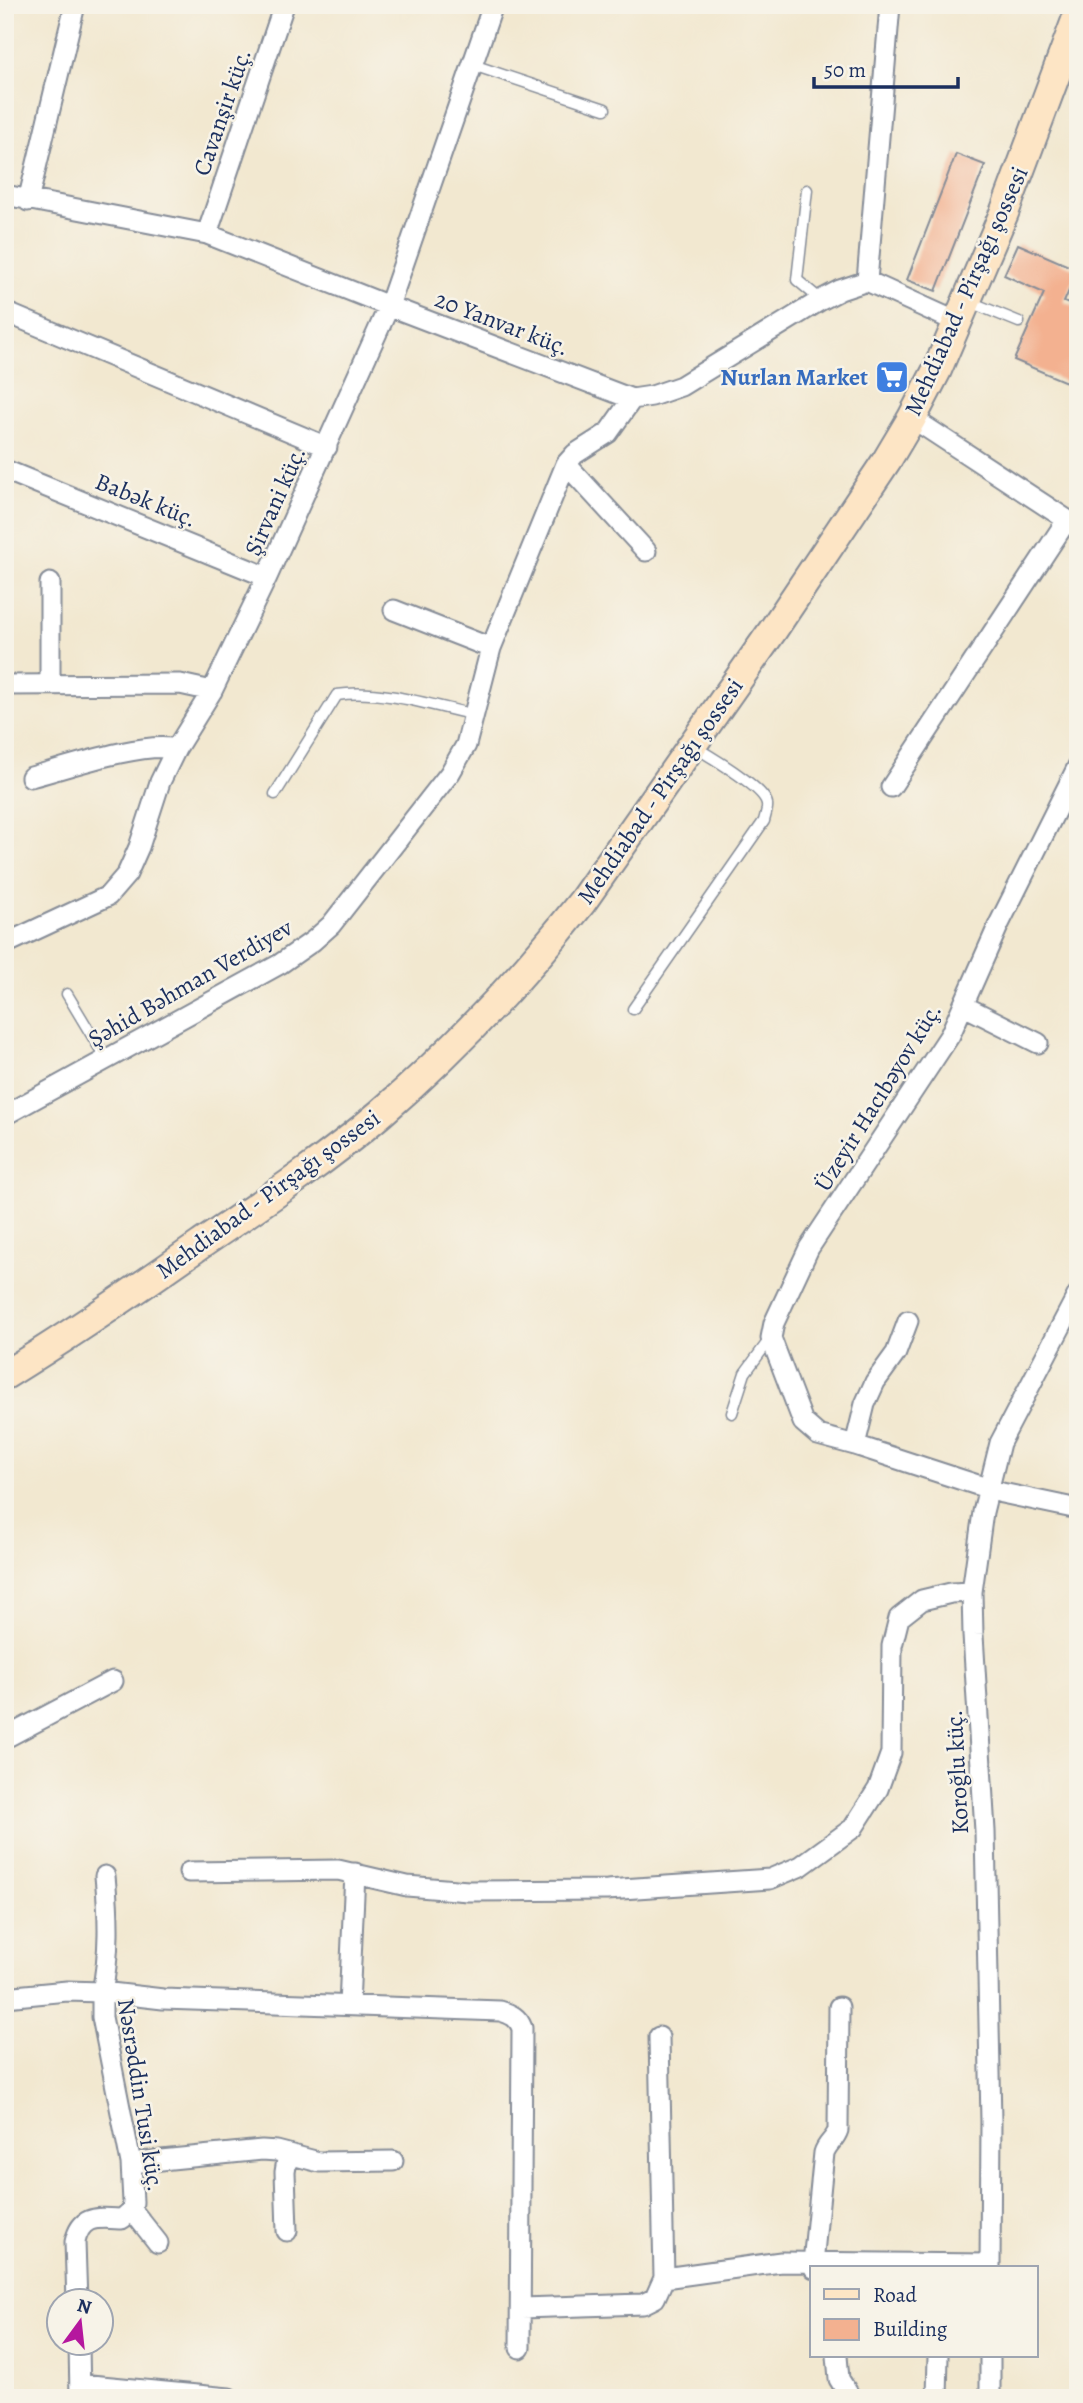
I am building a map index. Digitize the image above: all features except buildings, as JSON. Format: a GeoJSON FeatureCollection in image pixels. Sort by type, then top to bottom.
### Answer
{"type":"FeatureCollection","features":[{"type":"Feature","properties":{"kind":"main road","name":"Mehdiabad - Pirşağı şossesi"},"geometry":{"type":"LineString","coordinates":[[5,1375],[107,1309],[312,1167],[407,1090],[490,1009],[552,940],[582,902],[826,552],[912,418],[937,370],[1004,213],[1077,18]]}},
{"type":"Feature","properties":{"kind":"street"},"geometry":{"type":"LineString","coordinates":[[28,201],[75,5]]}},
{"type":"Feature","properties":{"kind":"street","name":"Cavanşir küç."},"geometry":{"type":"LineString","coordinates":[[207,234],[284,5]]}},
{"type":"Feature","properties":{"kind":"street","name":"Şirvani küç."},"geometry":{"type":"LineString","coordinates":[[5,944],[108,896],[127,874],[139,847],[160,782],[176,749],[212,691],[327,447],[389,306],[494,5]]}},
{"type":"Feature","properties":{"kind":"street"},"geometry":{"type":"LineString","coordinates":[[867,281],[890,5]]}},
{"type":"Feature","properties":{"kind":"street","name":"20 Yanvar küç."},"geometry":{"type":"LineString","coordinates":[[5,195],[207,234],[632,399]]}},
{"type":"Feature","properties":{"kind":"street"},"geometry":{"type":"LineString","coordinates":[[632,399],[652,396],[681,386],[821,300],[867,281],[962,311]]}},
{"type":"Feature","properties":{"kind":"street"},"geometry":{"type":"LineString","coordinates":[[5,313],[327,447]]}},
{"type":"Feature","properties":{"kind":"street","name":"Şəhid Bəhman Verdiyev"},"geometry":{"type":"LineString","coordinates":[[5,1115],[280,964],[331,925],[450,773],[466,745],[491,648],[566,464],[575,454],[608,433],[632,399]]}},
{"type":"Feature","properties":{"kind":"street"},"geometry":{"type":"LineString","coordinates":[[891,787],[1072,524],[912,418]]}},
{"type":"Feature","properties":{"kind":"street"},"geometry":{"type":"LineString","coordinates":[[566,464],[646,551]]}},
{"type":"Feature","properties":{"kind":"street","name":"Babək küç."},"geometry":{"type":"LineString","coordinates":[[5,470],[267,576]]}},
{"type":"Feature","properties":{"kind":"street"},"geometry":{"type":"LineString","coordinates":[[50,583],[50,684]]}},
{"type":"Feature","properties":{"kind":"street"},"geometry":{"type":"LineString","coordinates":[[394,610],[491,648]]}},
{"type":"Feature","properties":{"kind":"street"},"geometry":{"type":"LineString","coordinates":[[5,685],[180,684],[212,691]]}},
{"type":"Feature","properties":{"kind":"street"},"geometry":{"type":"LineString","coordinates":[[31,777],[144,748],[176,749]]}},
{"type":"Feature","properties":{"kind":"street","name":"Üzeyir Hacıbəyov küç."},"geometry":{"type":"LineString","coordinates":[[771,1338],[774,1323],[809,1248],[937,1057],[964,1006],[999,924],[1078,766]]}},
{"type":"Feature","properties":{"kind":"street"},"geometry":{"type":"LineString","coordinates":[[964,1006],[1038,1043]]}},
{"type":"Feature","properties":{"kind":"street","name":"Koroğlu küç."},"geometry":{"type":"LineString","coordinates":[[990,2266],[991,2121],[986,1843],[972,1592],[976,1546],[1000,1443],[1078,1294]]}},
{"type":"Feature","properties":{"kind":"street"},"geometry":{"type":"LineString","coordinates":[[855,1445],[865,1404],[874,1382],[896,1353],[908,1321]]}},
{"type":"Feature","properties":{"kind":"street"},"geometry":{"type":"LineString","coordinates":[[771,1338],[803,1422],[818,1435],[1020,1498],[1078,1509]]}},
{"type":"Feature","properties":{"kind":"street"},"geometry":{"type":"LineString","coordinates":[[189,1872],[307,1868],[338,1870],[407,1886],[442,1890],[607,1890],[770,1879],[801,1866],[853,1828],[878,1789],[891,1753],[892,1646],[899,1618],[922,1600],[951,1593],[972,1592]]}},
{"type":"Feature","properties":{"kind":"street"},"geometry":{"type":"LineString","coordinates":[[5,1738],[113,1681]]}},
{"type":"Feature","properties":{"kind":"street"},"geometry":{"type":"LineString","coordinates":[[349,2005],[355,1873]]}},
{"type":"Feature","properties":{"kind":"street"},"geometry":{"type":"LineString","coordinates":[[106,1876],[110,1926],[102,1992],[163,1999],[500,2011],[519,2020],[523,2028],[520,2347]]}},
{"type":"Feature","properties":{"kind":"street","name":"Nəsrəddin Tusi küç."},"geometry":{"type":"LineString","coordinates":[[5,1997],[67,1991],[102,1992],[102,2017],[131,2163],[132,2210],[122,2219],[92,2218],[83,2224],[75,2242],[77,2288]]}},
{"type":"Feature","properties":{"kind":"street"},"geometry":{"type":"LineString","coordinates":[[814,2265],[824,2154],[826,2146],[836,2138],[838,2130],[839,2007]]}},
{"type":"Feature","properties":{"kind":"street"},"geometry":{"type":"LineString","coordinates":[[522,2308],[643,2304],[655,2298],[664,2278],[659,2037]]}},
{"type":"Feature","properties":{"kind":"street"},"geometry":{"type":"LineString","coordinates":[[131,2163],[262,2150],[277,2151],[319,2162],[393,2161]]}},
{"type":"Feature","properties":{"kind":"street"},"geometry":{"type":"LineString","coordinates":[[288,2154],[285,2172],[288,2231]]}},
{"type":"Feature","properties":{"kind":"street"},"geometry":{"type":"LineString","coordinates":[[132,2210],[158,2243]]}},
{"type":"Feature","properties":{"kind":"street"},"geometry":{"type":"LineString","coordinates":[[664,2278],[781,2262],[814,2265],[990,2266]]}},
{"type":"Feature","properties":{"kind":"street"},"geometry":{"type":"LineString","coordinates":[[79,2358],[80,2391],[229,2398]]}},
{"type":"Feature","properties":{"kind":"street"},"geometry":{"type":"LineString","coordinates":[[838,2358],[839,2379],[851,2398]]}},
{"type":"Feature","properties":{"kind":"street"},"geometry":{"type":"LineString","coordinates":[[937,2398],[938,2358]]}},
{"type":"Feature","properties":{"kind":"street"},"geometry":{"type":"LineString","coordinates":[[989,2398],[990,2358]]}},
{"type":"Feature","properties":{"kind":"lane"},"geometry":{"type":"LineString","coordinates":[[472,65],[606,109]]}},
{"type":"Feature","properties":{"kind":"lane"},"geometry":{"type":"LineString","coordinates":[[807,190],[797,280],[821,300]]}},
{"type":"Feature","properties":{"kind":"lane"},"geometry":{"type":"LineString","coordinates":[[962,311],[1018,322]]}},
{"type":"Feature","properties":{"kind":"lane"},"geometry":{"type":"LineString","coordinates":[[275,794],[337,695],[348,693],[395,698],[475,715]]}},
{"type":"Feature","properties":{"kind":"lane"},"geometry":{"type":"LineString","coordinates":[[634,1009],[764,821],[768,806],[764,797],[729,768],[692,745]]}},
{"type":"Feature","properties":{"kind":"lane"},"geometry":{"type":"LineString","coordinates":[[67,994],[107,1059]]}},
{"type":"Feature","properties":{"kind":"lane"},"geometry":{"type":"LineString","coordinates":[[732,1413],[745,1373],[771,1338]]}},
{"type":"Feature","properties":{"kind":"place","name":"Nurlan Market"},"geometry":{"type":"Point","coordinates":[892,377]}}]}
